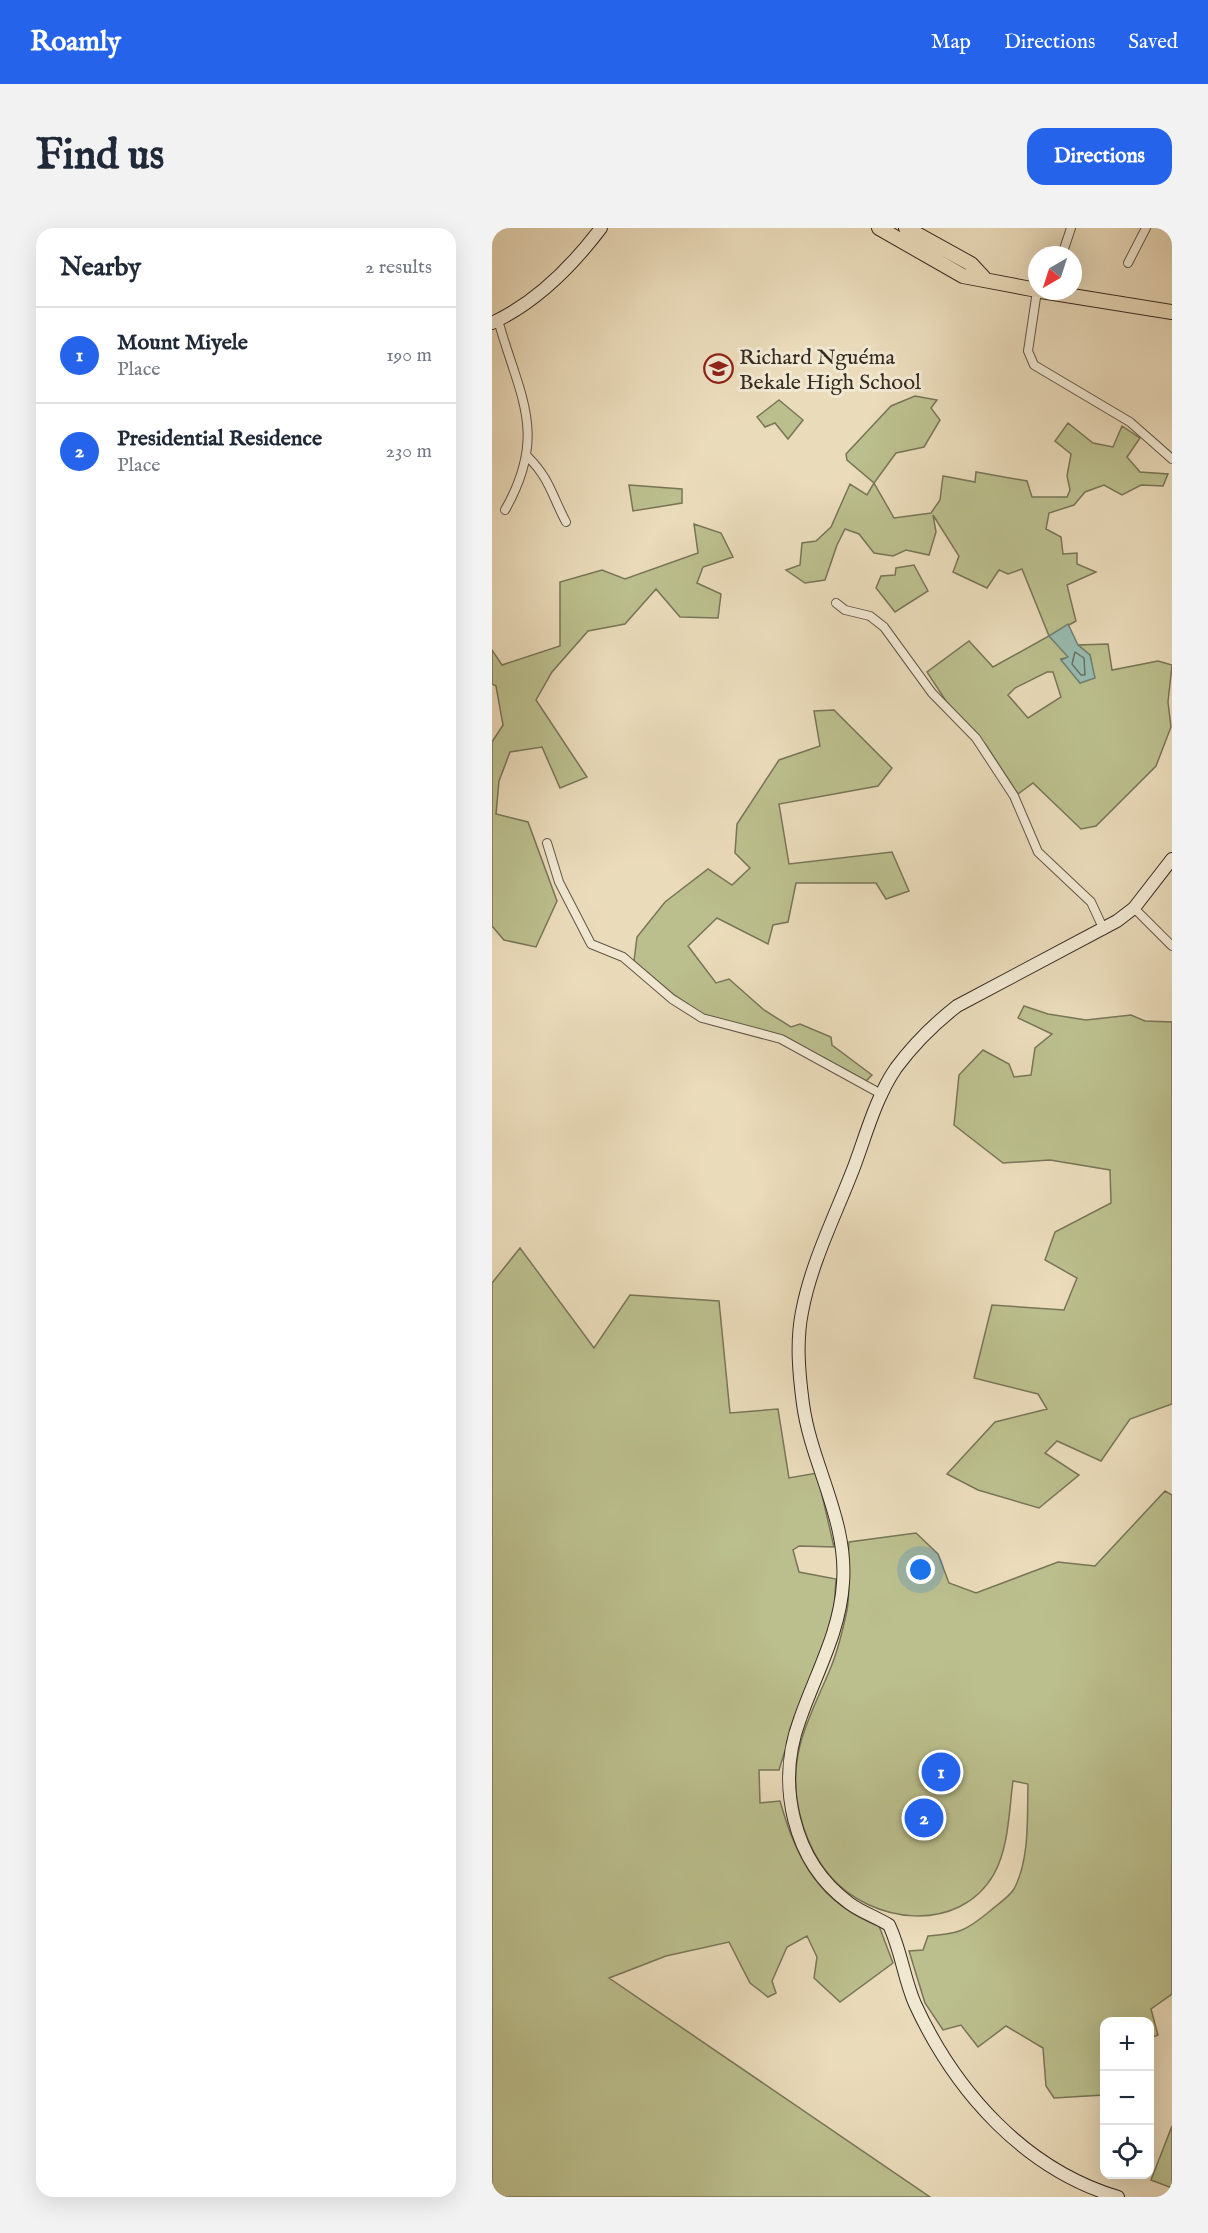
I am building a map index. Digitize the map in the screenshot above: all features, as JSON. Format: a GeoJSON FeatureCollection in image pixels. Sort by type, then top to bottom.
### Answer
{"type":"FeatureCollection","features":[{"type":"Feature","properties":{"kind":"main road"},"geometry":{"type":"LineString","coordinates":[[879,228],[963,276],[1028,288]]}},
{"type":"Feature","properties":{"kind":"main road"},"geometry":{"type":"LineString","coordinates":[[906,228],[971,264],[984,278]]}},
{"type":"Feature","properties":{"kind":"main road"},"geometry":{"type":"LineString","coordinates":[[1082,297],[1172,312]]}},
{"type":"Feature","properties":{"kind":"street"},"geometry":{"type":"LineString","coordinates":[[506,510],[517,490],[528,457],[526,405],[495,321],[551,281],[583,252],[601,228]]}},
{"type":"Feature","properties":{"kind":"street"},"geometry":{"type":"LineString","coordinates":[[1065,246],[1071,228]]}},
{"type":"Feature","properties":{"kind":"street"},"geometry":{"type":"LineString","coordinates":[[1128,263],[1146,228]]}},
{"type":"Feature","properties":{"kind":"street"},"geometry":{"type":"LineString","coordinates":[[1041,300],[1028,351],[1034,365],[1131,422],[1172,459]]}},
{"type":"Feature","properties":{"kind":"street"},"geometry":{"type":"LineString","coordinates":[[528,457],[549,482],[554,499],[566,522]]}},
{"type":"Feature","properties":{"kind":"street"},"geometry":{"type":"LineString","coordinates":[[836,603],[845,609],[870,616],[884,627],[932,693],[976,738],[1014,796],[1038,852],[1090,902],[1104,930]]}},
{"type":"Feature","properties":{"kind":"street"},"geometry":{"type":"LineString","coordinates":[[547,843],[559,882],[591,944],[623,957],[672,999],[702,1018],[781,1039],[883,1095]]}},
{"type":"Feature","properties":{"kind":"street"},"geometry":{"type":"LineString","coordinates":[[1118,2197],[1078,2182],[1046,2164],[995,2122],[959,2078],[935,2043],[914,2002],[889,1925],[850,1904],[817,1871],[802,1843],[791,1814],[788,1791],[792,1747],[799,1720],[837,1625],[843,1582],[840,1537],[803,1406],[799,1346],[801,1313],[807,1291],[883,1095],[896,1068],[936,1022],[957,1006],[1104,930],[1134,908],[1172,859]]}},
{"type":"Feature","properties":{"kind":"street"},"geometry":{"type":"LineString","coordinates":[[1134,908],[1172,946]]}},
{"type":"Feature","properties":{"kind":"green space"},"geometry":{"type":"Polygon","coordinates":[[[915,396],[937,400],[931,408],[940,420],[924,447],[896,453],[874,483],[847,460],[846,454],[891,406],[915,396]]]}},
{"type":"Feature","properties":{"kind":"green space"},"geometry":{"type":"Polygon","coordinates":[[[779,400],[803,420],[788,439],[775,423],[765,427],[757,417],[779,400]]]}},
{"type":"Feature","properties":{"kind":"green space"},"geometry":{"type":"Polygon","coordinates":[[[1068,423],[1093,443],[1113,447],[1122,426],[1140,438],[1127,457],[1140,472],[1168,474],[1163,486],[1141,485],[1122,495],[1104,485],[1085,492],[1074,505],[1049,513],[1046,529],[1061,537],[1063,554],[1077,553],[1077,564],[1096,572],[1067,585],[1076,621],[1049,636],[1022,569],[1008,574],[999,570],[987,588],[953,572],[959,556],[933,515],[936,532],[929,555],[906,550],[893,556],[874,553],[859,534],[845,529],[825,580],[805,583],[786,570],[800,565],[802,543],[816,541],[831,527],[850,484],[867,495],[874,483],[894,518],[931,513],[940,500],[943,476],[975,482],[976,472],[1027,481],[1032,497],[1067,497],[1070,490],[1067,476],[1071,454],[1055,441],[1068,423]]]}},
{"type":"Feature","properties":{"kind":"green space"},"geometry":{"type":"Polygon","coordinates":[[[629,485],[682,489],[682,503],[633,511],[629,485]]]}},
{"type":"Feature","properties":{"kind":"green space"},"geometry":{"type":"Polygon","coordinates":[[[694,524],[721,533],[733,557],[703,567],[697,583],[721,594],[718,618],[680,617],[656,589],[625,624],[588,631],[552,672],[536,700],[587,777],[560,788],[542,747],[510,752],[499,781],[496,814],[528,822],[557,901],[536,947],[504,940],[492,926],[492,742],[503,725],[496,686],[492,684],[492,650],[502,665],[560,646],[560,582],[602,570],[625,579],[698,553],[694,524]]]}},
{"type":"Feature","properties":{"kind":"green space"},"geometry":{"type":"Polygon","coordinates":[[[914,565],[928,591],[895,612],[876,588],[881,576],[895,575],[896,568],[914,565]]]}},
{"type":"Feature","properties":{"kind":"green space"},"geometry":{"type":"Polygon","coordinates":[[[1049,636],[1069,657],[1061,659],[1080,683],[1094,678],[1090,655],[1078,645],[1108,644],[1112,670],[1158,661],[1172,665],[1168,702],[1171,727],[1156,766],[1096,826],[1081,829],[1033,783],[1018,794],[986,745],[946,701],[927,672],[969,641],[993,667],[1049,636]],[[1047,672],[1015,688],[1008,695],[1028,718],[1061,697],[1053,672],[1047,672]]]}},
{"type":"Feature","properties":{"kind":"green space"},"geometry":{"type":"Polygon","coordinates":[[[834,710],[892,768],[878,786],[779,804],[789,864],[892,852],[909,891],[886,899],[876,883],[796,883],[788,922],[773,925],[768,944],[717,918],[688,946],[716,983],[729,979],[764,1010],[791,1027],[800,1024],[831,1037],[832,1045],[872,1075],[866,1081],[783,1036],[704,1015],[673,994],[634,961],[637,937],[665,902],[708,869],[732,885],[750,868],[735,853],[737,824],[779,760],[820,746],[814,711],[834,710]]]}},
{"type":"Feature","properties":{"kind":"green space"},"geometry":{"type":"Polygon","coordinates":[[[1024,1006],[1048,1014],[1086,1020],[1131,1015],[1145,1021],[1172,1022],[1172,1404],[1130,1419],[1101,1461],[1057,1441],[1045,1453],[1079,1475],[1039,1508],[978,1490],[947,1474],[995,1422],[1047,1409],[1038,1394],[974,1378],[992,1305],[1064,1310],[1077,1278],[1045,1260],[1055,1232],[1111,1203],[1110,1170],[1050,1160],[1003,1163],[954,1125],[959,1075],[983,1050],[1009,1064],[1014,1077],[1031,1075],[1035,1048],[1052,1034],[1018,1018],[1024,1006]]]}},
{"type":"Feature","properties":{"kind":"green space"},"geometry":{"type":"Polygon","coordinates":[[[520,1248],[594,1348],[630,1295],[719,1301],[730,1413],[778,1409],[789,1478],[817,1473],[834,1547],[799,1546],[793,1550],[799,1572],[836,1579],[834,1611],[821,1655],[802,1696],[779,1770],[759,1770],[760,1803],[780,1801],[794,1842],[813,1877],[841,1905],[858,1917],[879,1926],[893,1963],[840,2002],[814,1978],[817,1957],[807,1936],[787,1947],[772,1981],[776,1993],[768,1997],[750,1983],[729,1942],[666,1956],[609,1978],[930,2197],[492,2197],[492,1283],[520,1248]]]}},
{"type":"Feature","properties":{"kind":"green space"},"geometry":{"type":"Polygon","coordinates":[[[1165,1491],[1172,1495],[1172,1994],[1151,2009],[1153,2017],[1100,2017],[1100,2095],[1054,2098],[1046,2086],[1043,2048],[1006,2026],[978,2047],[961,2025],[943,2030],[925,2003],[909,1951],[923,1950],[928,1936],[947,1934],[968,1927],[1003,1901],[1014,1889],[1023,1865],[1025,1851],[1028,1784],[1013,1781],[1003,1852],[994,1874],[979,1894],[959,1907],[938,1914],[914,1916],[891,1913],[868,1905],[847,1892],[830,1876],[814,1852],[803,1825],[798,1806],[796,1768],[803,1734],[834,1660],[842,1632],[848,1602],[849,1542],[916,1533],[938,1554],[949,1583],[976,1593],[1058,1562],[1095,1566],[1165,1491]]]}},
{"type":"Feature","properties":{"kind":"green space"},"geometry":{"type":"Polygon","coordinates":[[[1154,2020],[1158,2035],[1154,2036],[1154,2020]]]}},
{"type":"Feature","properties":{"kind":"green space"},"geometry":{"type":"Polygon","coordinates":[[[1172,2126],[1172,2188],[1151,2180],[1154,2179],[1154,2172],[1172,2126]]]}},
{"type":"Feature","properties":{"kind":"water"},"geometry":{"type":"Polygon","coordinates":[[[1068,624],[1078,645],[1090,655],[1095,678],[1080,683],[1061,660],[1068,657],[1049,636],[1068,624]]]}},
{"type":"Feature","properties":{"kind":"place","name":"Richard Nguéma Bekale High School"},"geometry":{"type":"Point","coordinates":[718,369]}},
{"type":"Feature","properties":{"kind":"place","name":"Mount Miyele"},"geometry":{"type":"Point","coordinates":[941,1772]}},
{"type":"Feature","properties":{"kind":"place","name":"Presidential Residence"},"geometry":{"type":"Point","coordinates":[924,1818]}}]}
